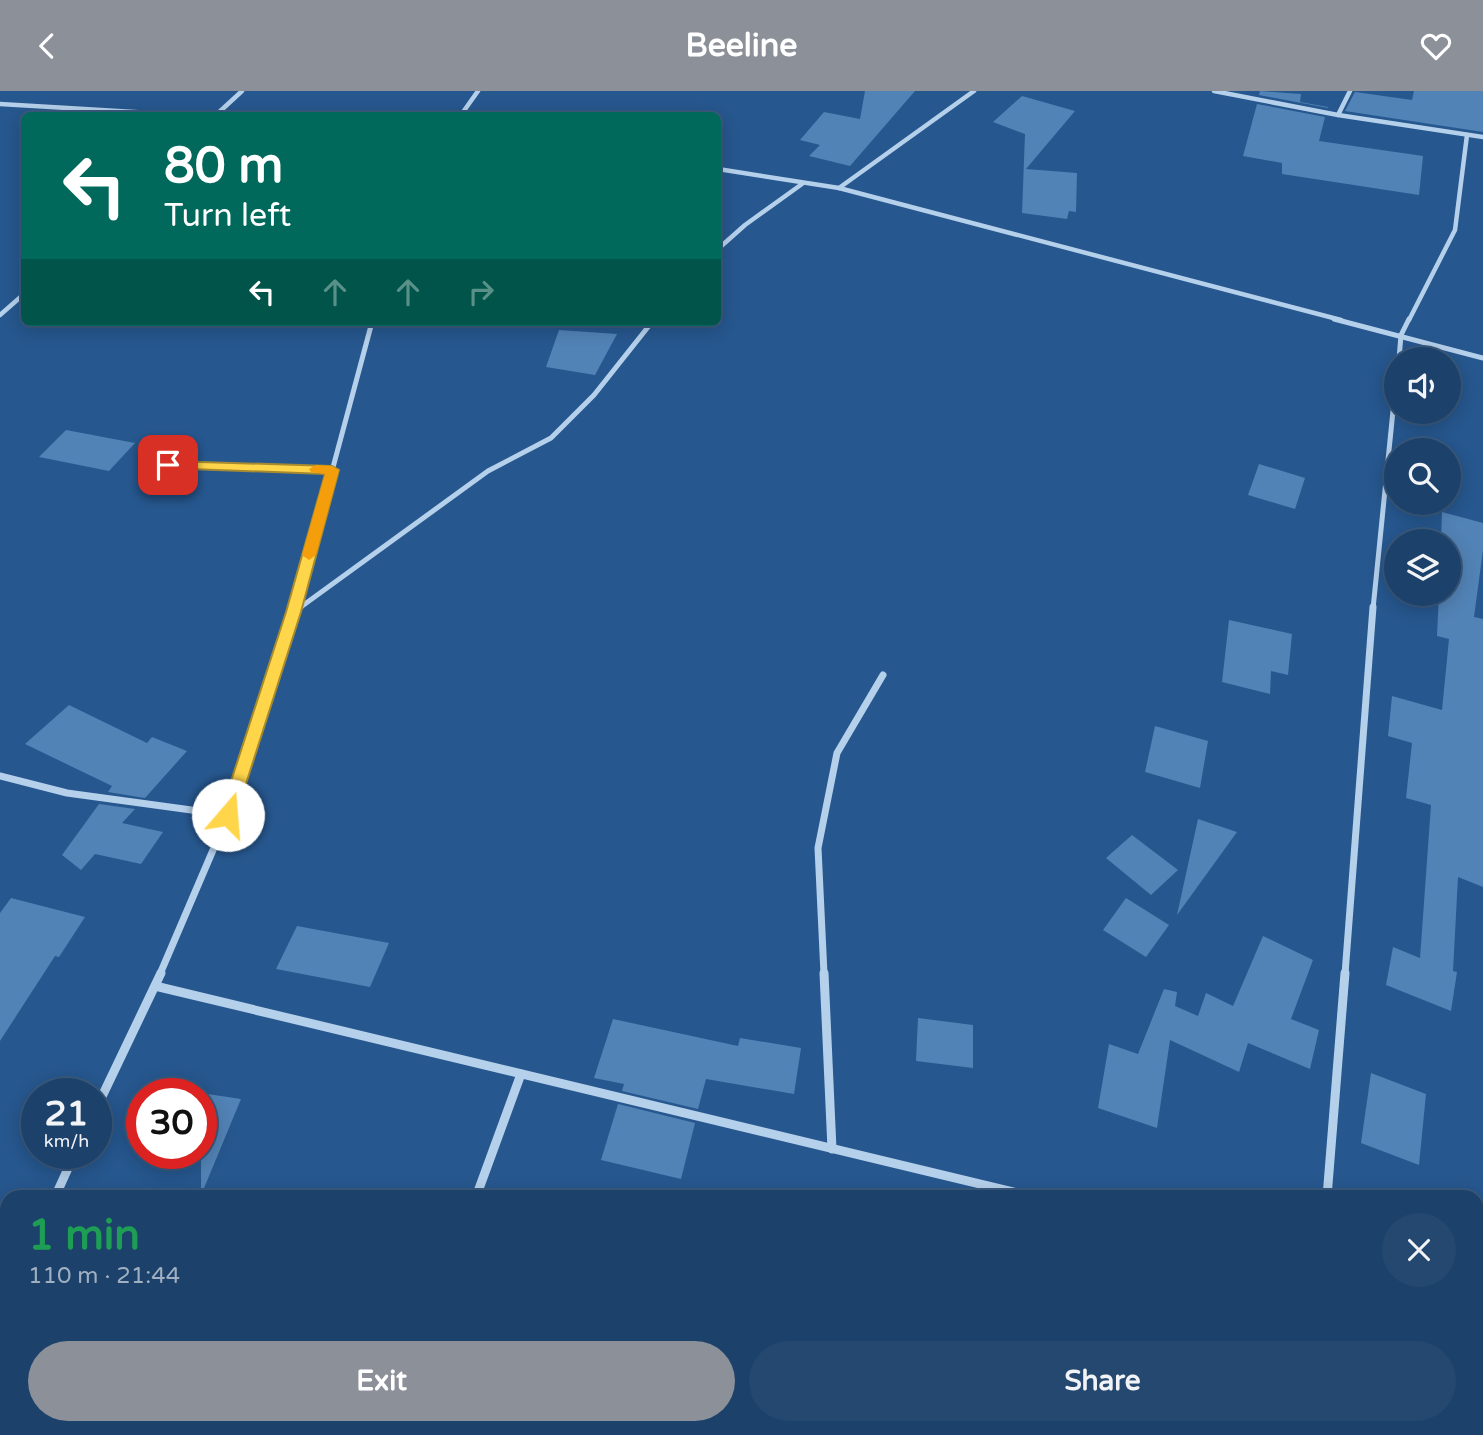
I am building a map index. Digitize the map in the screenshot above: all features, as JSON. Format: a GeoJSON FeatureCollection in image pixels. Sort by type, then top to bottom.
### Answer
{"type":"FeatureCollection","features":[{"type":"Feature","properties":{"kind":"street"},"geometry":{"type":"LineString","coordinates":[[219,112],[242,91]]}},
{"type":"Feature","properties":{"kind":"street"},"geometry":{"type":"LineString","coordinates":[[463,112],[478,91]]}},
{"type":"Feature","properties":{"kind":"street"},"geometry":{"type":"LineString","coordinates":[[839,188],[974,91]]}},
{"type":"Feature","properties":{"kind":"street"},"geometry":{"type":"LineString","coordinates":[[1214,91],[1338,115],[1483,137]]}},
{"type":"Feature","properties":{"kind":"street"},"geometry":{"type":"LineString","coordinates":[[1338,115],[1350,91]]}},
{"type":"Feature","properties":{"kind":"street"},"geometry":{"type":"LineString","coordinates":[[0,104],[132,112]]}},
{"type":"Feature","properties":{"kind":"street"},"geometry":{"type":"LineString","coordinates":[[0,111],[9,105]]}},
{"type":"Feature","properties":{"kind":"street"},"geometry":{"type":"LineString","coordinates":[[1400,347],[1401,335],[1455,230],[1467,135]]}},
{"type":"Feature","properties":{"kind":"street"},"geometry":{"type":"LineString","coordinates":[[721,170],[839,188],[1401,335],[1483,359]]}},
{"type":"Feature","properties":{"kind":"street"},"geometry":{"type":"LineString","coordinates":[[721,247],[745,225],[802,184]]}},
{"type":"Feature","properties":{"kind":"street"},"geometry":{"type":"LineString","coordinates":[[0,315],[21,297]]}},
{"type":"Feature","properties":{"kind":"street"},"geometry":{"type":"LineString","coordinates":[[111,1078],[155,986],[228,815],[293,612],[371,326]]}},
{"type":"Feature","properties":{"kind":"street"},"geometry":{"type":"LineString","coordinates":[[293,612],[488,471],[551,438],[594,395],[649,326]]}},
{"type":"Feature","properties":{"kind":"street"},"geometry":{"type":"LineString","coordinates":[[1328,1190],[1376,575],[1392,424]]}},
{"type":"Feature","properties":{"kind":"street"},"geometry":{"type":"LineString","coordinates":[[141,464],[332,470]]}},
{"type":"Feature","properties":{"kind":"street"},"geometry":{"type":"LineString","coordinates":[[832,1149],[818,848],[837,753],[883,675]]}},
{"type":"Feature","properties":{"kind":"street"},"geometry":{"type":"LineString","coordinates":[[0,776],[66,793],[228,815]]}},
{"type":"Feature","properties":{"kind":"street"},"geometry":{"type":"LineString","coordinates":[[155,986],[1005,1190]]}},
{"type":"Feature","properties":{"kind":"street"},"geometry":{"type":"LineString","coordinates":[[479,1190],[521,1074]]}},
{"type":"Feature","properties":{"kind":"street"},"geometry":{"type":"LineString","coordinates":[[58,1190],[68,1169]]}},
{"type":"Feature","properties":{"kind":"building"},"geometry":{"type":"Polygon","coordinates":[[[865,91],[915,91],[850,166],[809,156],[820,145],[800,140],[824,112],[860,119],[865,91]]]}},
{"type":"Feature","properties":{"kind":"building"},"geometry":{"type":"Polygon","coordinates":[[[1260,91],[1301,94],[1300,102],[1328,108],[1259,95],[1260,91]]]}},
{"type":"Feature","properties":{"kind":"building"},"geometry":{"type":"Polygon","coordinates":[[[1414,91],[1483,91],[1483,132],[1345,111],[1355,92],[1412,100],[1414,91]]]}},
{"type":"Feature","properties":{"kind":"building"},"geometry":{"type":"Polygon","coordinates":[[[1022,96],[1075,111],[1026,169],[1077,173],[1076,212],[1069,211],[1067,219],[1022,213],[1025,134],[993,122],[1022,96]]]}},
{"type":"Feature","properties":{"kind":"building"},"geometry":{"type":"Polygon","coordinates":[[[1257,104],[1325,117],[1319,141],[1423,156],[1419,195],[1282,174],[1282,163],[1243,156],[1257,104]]]}},
{"type":"Feature","properties":{"kind":"building"},"geometry":{"type":"Polygon","coordinates":[[[559,330],[617,334],[595,375],[546,367],[559,330]]]}},
{"type":"Feature","properties":{"kind":"building"},"geometry":{"type":"Polygon","coordinates":[[[66,430],[135,443],[109,471],[39,457],[66,430]]]}},
{"type":"Feature","properties":{"kind":"building"},"geometry":{"type":"Polygon","coordinates":[[[1259,464],[1305,478],[1295,509],[1248,495],[1259,464]]]}},
{"type":"Feature","properties":{"kind":"building"},"geometry":{"type":"Polygon","coordinates":[[[1442,515],[1453,515],[1483,523],[1483,550],[1474,617],[1483,619],[1483,887],[1458,877],[1453,971],[1457,972],[1451,1011],[1386,985],[1393,947],[1420,958],[1431,805],[1406,798],[1412,743],[1388,736],[1392,696],[1442,710],[1449,639],[1437,636],[1438,606],[1461,606],[1461,529],[1441,529],[1442,515]]]}},
{"type":"Feature","properties":{"kind":"building"},"geometry":{"type":"Polygon","coordinates":[[[1229,620],[1292,634],[1288,675],[1271,671],[1270,694],[1222,682],[1229,620]]]}},
{"type":"Feature","properties":{"kind":"building"},"geometry":{"type":"Polygon","coordinates":[[[69,705],[147,743],[152,737],[187,751],[145,798],[108,792],[112,786],[25,744],[69,705]]]}},
{"type":"Feature","properties":{"kind":"building"},"geometry":{"type":"Polygon","coordinates":[[[1155,726],[1208,741],[1200,788],[1145,772],[1155,726]]]}},
{"type":"Feature","properties":{"kind":"building"},"geometry":{"type":"Polygon","coordinates":[[[99,804],[135,809],[122,823],[163,832],[141,864],[95,854],[81,870],[62,855],[99,804]]]}},
{"type":"Feature","properties":{"kind":"building"},"geometry":{"type":"Polygon","coordinates":[[[1198,819],[1237,832],[1177,915],[1198,819]]]}},
{"type":"Feature","properties":{"kind":"building"},"geometry":{"type":"Polygon","coordinates":[[[1132,835],[1178,870],[1151,895],[1106,858],[1132,835]]]}},
{"type":"Feature","properties":{"kind":"building"},"geometry":{"type":"Polygon","coordinates":[[[11,898],[85,917],[59,957],[55,956],[0,1041],[0,913],[11,898]]]}},
{"type":"Feature","properties":{"kind":"building"},"geometry":{"type":"Polygon","coordinates":[[[1126,898],[1169,925],[1146,957],[1103,930],[1126,898]]]}},
{"type":"Feature","properties":{"kind":"building"},"geometry":{"type":"Polygon","coordinates":[[[297,926],[389,943],[370,987],[276,969],[297,926]]]}},
{"type":"Feature","properties":{"kind":"building"},"geometry":{"type":"Polygon","coordinates":[[[1263,936],[1313,960],[1291,1019],[1319,1030],[1310,1069],[1248,1043],[1239,1072],[1170,1040],[1157,1128],[1098,1108],[1109,1044],[1138,1054],[1164,989],[1177,992],[1175,1006],[1198,1016],[1206,993],[1233,1006],[1263,936]]]}},
{"type":"Feature","properties":{"kind":"building"},"geometry":{"type":"Polygon","coordinates":[[[918,1018],[973,1025],[973,1068],[916,1061],[918,1018]]]}},
{"type":"Feature","properties":{"kind":"building"},"geometry":{"type":"Polygon","coordinates":[[[613,1019],[738,1046],[740,1038],[801,1048],[794,1094],[706,1079],[698,1109],[622,1091],[624,1084],[594,1078],[613,1019]]]}},
{"type":"Feature","properties":{"kind":"building"},"geometry":{"type":"Polygon","coordinates":[[[1371,1073],[1426,1094],[1419,1165],[1361,1143],[1371,1073]]]}},
{"type":"Feature","properties":{"kind":"building"},"geometry":{"type":"Polygon","coordinates":[[[217,1095],[241,1099],[217,1157],[217,1095]]]}},
{"type":"Feature","properties":{"kind":"building"},"geometry":{"type":"Polygon","coordinates":[[[618,1104],[695,1123],[681,1179],[601,1160],[618,1104]]]}},
{"type":"Feature","properties":{"kind":"building"},"geometry":{"type":"Polygon","coordinates":[[[201,1169],[212,1169],[201,1190],[201,1169]]]}},
{"type":"Feature","properties":{"kind":"slow traffic"},"geometry":{"type":"LineString","coordinates":[[309,555],[332,470],[316,469]]}},
{"type":"Feature","properties":{"kind":"route"},"geometry":{"type":"LineString","coordinates":[[168,465],[332,470],[293,612],[228,815]]}}]}
